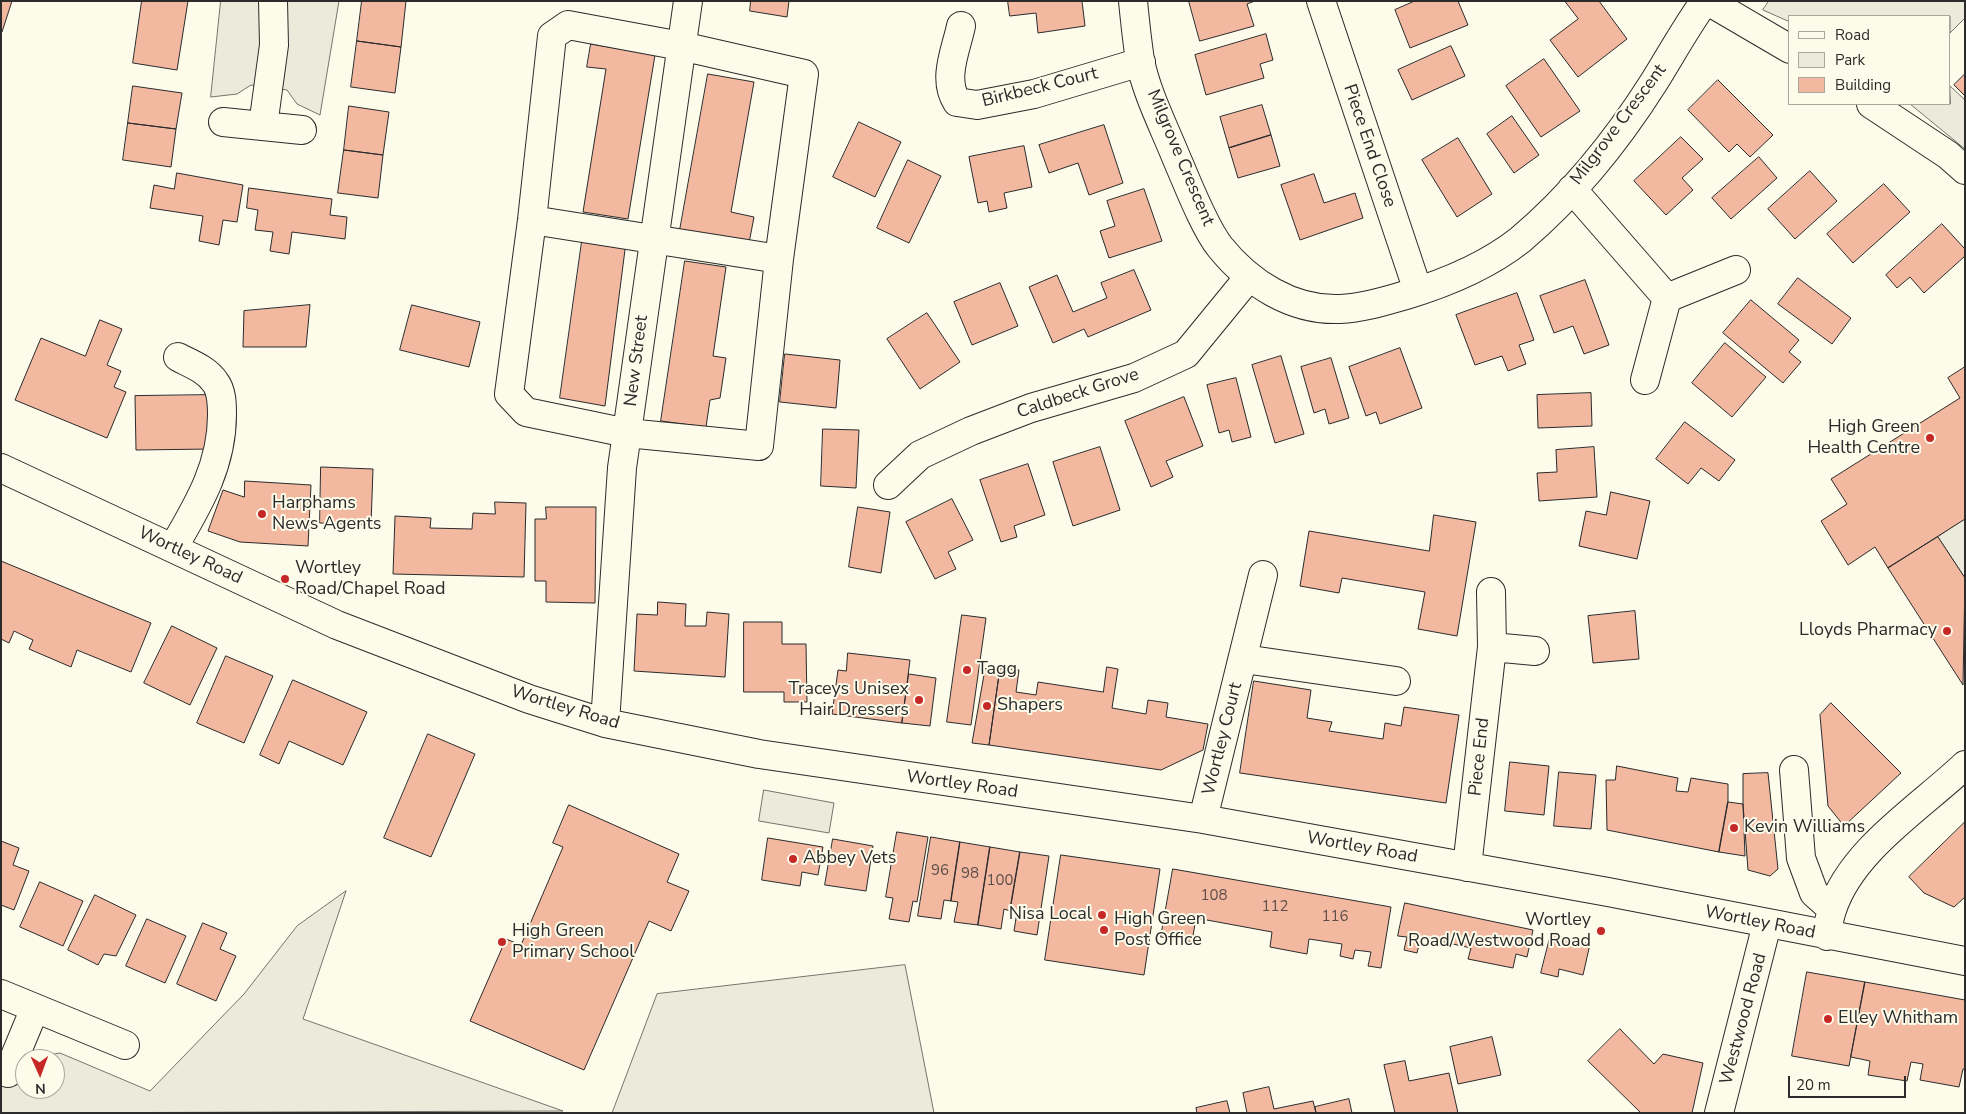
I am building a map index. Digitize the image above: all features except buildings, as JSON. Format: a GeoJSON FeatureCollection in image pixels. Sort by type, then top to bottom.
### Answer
{"type":"FeatureCollection","features":[{"type":"Feature","properties":{"kind":"street"},"geometry":{"type":"LineString","coordinates":[[263,126],[274,45],[274,1]]}},
{"type":"Feature","properties":{"kind":"street","name":"New Street"},"geometry":{"type":"LineString","coordinates":[[605,723],[621,487],[627,433],[653,237],[688,1]]}},
{"type":"Feature","properties":{"kind":"street","name":"Milgrove Crescent"},"geometry":{"type":"LineString","coordinates":[[1133,1],[1141,62],[1161,119],[1188,185],[1218,245],[1249,278],[1285,299],[1313,307],[1339,309],[1372,305],[1418,291],[1490,260],[1519,240],[1572,189],[1599,158],[1653,84],[1706,1]]}},
{"type":"Feature","properties":{"kind":"street","name":"Piece End Close"},"geometry":{"type":"LineString","coordinates":[[1320,1],[1418,291]]}},
{"type":"Feature","properties":{"kind":"street"},"geometry":{"type":"LineString","coordinates":[[1706,1],[1788,48]]}},
{"type":"Feature","properties":{"kind":"street"},"geometry":{"type":"LineString","coordinates":[[568,25],[681,46],[804,74],[780,259],[759,446],[627,433],[526,412],[509,394],[532,220],[552,36],[568,25]]}},
{"type":"Feature","properties":{"kind":"street","name":"Birkbeck Court"},"geometry":{"type":"LineString","coordinates":[[961,26],[949,79],[951,92],[957,102],[978,105],[1034,94],[1141,62]]}},
{"type":"Feature","properties":{"kind":"street"},"geometry":{"type":"LineString","coordinates":[[1873,105],[1948,155],[1965,170]]}},
{"type":"Feature","properties":{"kind":"street"},"geometry":{"type":"LineString","coordinates":[[223,122],[302,130]]}},
{"type":"Feature","properties":{"kind":"street"},"geometry":{"type":"LineString","coordinates":[[1572,189],[1667,298]]}},
{"type":"Feature","properties":{"kind":"street"},"geometry":{"type":"LineString","coordinates":[[532,220],[653,237],[780,259]]}},
{"type":"Feature","properties":{"kind":"street"},"geometry":{"type":"LineString","coordinates":[[1667,298],[1736,270]]}},
{"type":"Feature","properties":{"kind":"street","name":"Caldbeck Grove"},"geometry":{"type":"LineString","coordinates":[[888,486],[920,456],[971,431],[1031,408],[1134,378],[1186,354],[1249,278]]}},
{"type":"Feature","properties":{"kind":"street"},"geometry":{"type":"LineString","coordinates":[[1645,380],[1667,298]]}},
{"type":"Feature","properties":{"kind":"street"},"geometry":{"type":"LineString","coordinates":[[173,548],[204,495],[216,464],[222,437],[222,399],[217,384],[207,372],[178,357]]}},
{"type":"Feature","properties":{"kind":"street","name":"Wortley Road"},"geometry":{"type":"LineString","coordinates":[[1,468],[337,625],[529,699],[605,723],[759,754],[1203,819],[1965,961]]}},
{"type":"Feature","properties":{"kind":"street","name":"Wortley Court"},"geometry":{"type":"LineString","coordinates":[[1203,819],[1263,575]]}},
{"type":"Feature","properties":{"kind":"street","name":"Piece End"},"geometry":{"type":"LineString","coordinates":[[1467,867],[1492,647],[1491,592]]}},
{"type":"Feature","properties":{"kind":"street"},"geometry":{"type":"LineString","coordinates":[[1492,647],[1535,651]]}},
{"type":"Feature","properties":{"kind":"street","name":"Wortley Court"},"geometry":{"type":"LineString","coordinates":[[1244,658],[1396,681]]}},
{"type":"Feature","properties":{"kind":"street"},"geometry":{"type":"LineString","coordinates":[[1826,936],[1832,909],[1843,885],[1857,865],[1878,842],[1965,765]]}},
{"type":"Feature","properties":{"kind":"street"},"geometry":{"type":"LineString","coordinates":[[1794,770],[1801,858],[1814,893],[1832,909]]}},
{"type":"Feature","properties":{"kind":"street","name":"Westwood Road"},"geometry":{"type":"LineString","coordinates":[[1719,1113],[1768,924]]}},
{"type":"Feature","properties":{"kind":"street"},"geometry":{"type":"LineString","coordinates":[[1,994],[125,1045]]}},
{"type":"Feature","properties":{"kind":"street"},"geometry":{"type":"LineString","coordinates":[[8,1073],[35,1008]]}},
{"type":"Feature","properties":{"kind":"green space"},"geometry":{"type":"Polygon","coordinates":[[[221,1],[339,1],[320,115],[297,104],[287,90],[251,85],[237,94],[211,97],[221,1]]]}},
{"type":"Feature","properties":{"kind":"green space"},"geometry":{"type":"Polygon","coordinates":[[[1769,1],[1965,1],[1965,18],[1951,32],[1951,15],[1788,15],[1788,21],[1763,10],[1769,1]]]}},
{"type":"Feature","properties":{"kind":"green space"},"geometry":{"type":"Polygon","coordinates":[[[1951,87],[1965,100],[1965,149],[1911,105],[1951,105],[1951,87]]]}},
{"type":"Feature","properties":{"kind":"green space"},"geometry":{"type":"Polygon","coordinates":[[[346,891],[303,1019],[563,1111],[1,1113],[1,1075],[15,1081],[15,1099],[65,1099],[65,1055],[150,1091],[244,994],[297,926],[346,891]]]}},
{"type":"Feature","properties":{"kind":"green space"},"geometry":{"type":"Polygon","coordinates":[[[905,965],[934,1113],[612,1113],[657,994],[905,965]]]}},
{"type":"Feature","properties":{"kind":"shaded area"},"geometry":{"type":"Polygon","coordinates":[[[1965,519],[1965,578],[1938,537],[1965,519]]]}},
{"type":"Feature","properties":{"kind":"shaded area"},"geometry":{"type":"Polygon","coordinates":[[[764,790],[834,803],[829,833],[759,821],[764,790]]]}},
{"type":"Feature","properties":{"kind":"place","name":"High Green Health Centre"},"geometry":{"type":"Point","coordinates":[1930,438]}},
{"type":"Feature","properties":{"kind":"place","name":"Harphams News Agents"},"geometry":{"type":"Point","coordinates":[262,514]}},
{"type":"Feature","properties":{"kind":"place","name":"Wortley Road/Chapel Road"},"geometry":{"type":"Point","coordinates":[285,579]}},
{"type":"Feature","properties":{"kind":"place","name":"Lloyds Pharmacy"},"geometry":{"type":"Point","coordinates":[1947,631]}},
{"type":"Feature","properties":{"kind":"place","name":"Tagg"},"geometry":{"type":"Point","coordinates":[967,670]}},
{"type":"Feature","properties":{"kind":"place","name":"Traceys Unisex Hair Dressers"},"geometry":{"type":"Point","coordinates":[919,700]}},
{"type":"Feature","properties":{"kind":"place","name":"Shapers"},"geometry":{"type":"Point","coordinates":[987,706]}},
{"type":"Feature","properties":{"kind":"place","name":"Kevin Williams"},"geometry":{"type":"Point","coordinates":[1734,828]}},
{"type":"Feature","properties":{"kind":"place","name":"Abbey Vets"},"geometry":{"type":"Point","coordinates":[793,859]}},
{"type":"Feature","properties":{"kind":"place","name":"Nisa Local"},"geometry":{"type":"Point","coordinates":[1102,915]}},
{"type":"Feature","properties":{"kind":"place","name":"High Green Post Office"},"geometry":{"type":"Point","coordinates":[1104,930]}},
{"type":"Feature","properties":{"kind":"place","name":"Wortley Road/Westwood Road"},"geometry":{"type":"Point","coordinates":[1601,931]}},
{"type":"Feature","properties":{"kind":"place","name":"High Green Primary School"},"geometry":{"type":"Point","coordinates":[502,942]}},
{"type":"Feature","properties":{"kind":"place","name":"Elley Whitham"},"geometry":{"type":"Point","coordinates":[1828,1019]}}]}
